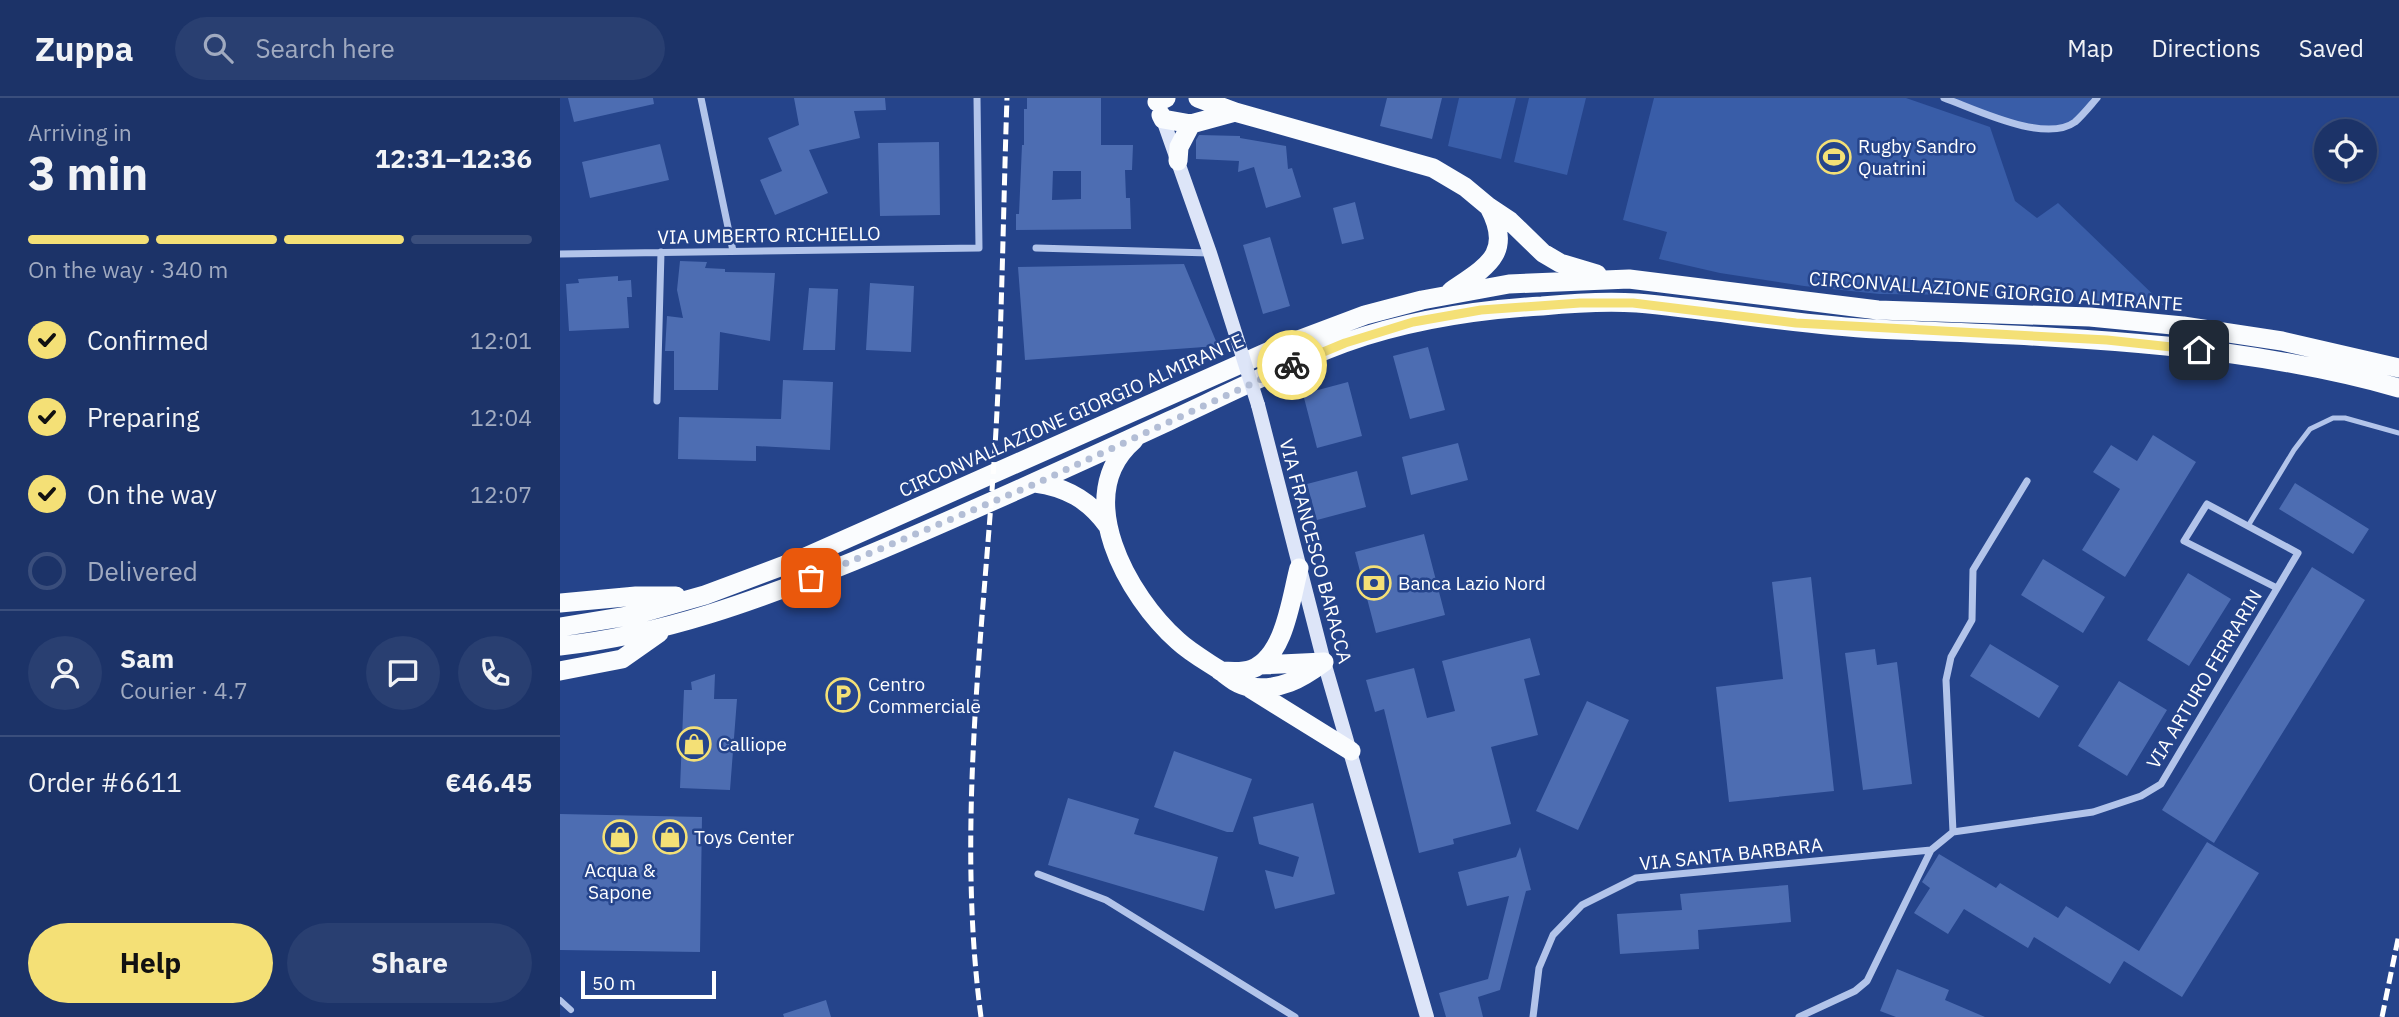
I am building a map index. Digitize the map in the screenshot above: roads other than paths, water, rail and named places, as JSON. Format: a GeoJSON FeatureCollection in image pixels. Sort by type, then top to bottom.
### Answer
{"type":"FeatureCollection","features":[{"type":"Feature","properties":{"kind":"highway"},"geometry":{"type":"LineString","coordinates":[[1198,98],[1235,112],[1433,168],[1465,187],[1510,221],[1543,253],[1560,263],[1596,274],[1629,279]]}},
{"type":"Feature","properties":{"kind":"highway"},"geometry":{"type":"LineString","coordinates":[[1160,103],[1163,118],[1191,124],[1235,112]]}},
{"type":"Feature","properties":{"kind":"highway"},"geometry":{"type":"LineString","coordinates":[[1178,161],[1179,146],[1191,124]]}},
{"type":"Feature","properties":{"kind":"highway"},"geometry":{"type":"LineString","coordinates":[[1445,295],[1493,260],[1498,238],[1497,227],[1489,207]]}},
{"type":"Feature","properties":{"kind":"highway","name":"CIRCONVALLAZIONE GIORGIO ALMIRANTE"},"geometry":{"type":"LineString","coordinates":[[560,627],[634,615],[705,595],[801,559],[1272,351],[1365,315],[1445,295],[1509,284],[1629,279],[1878,310],[2090,317],[2183,326],[2281,341],[2399,368]]}},
{"type":"Feature","properties":{"kind":"highway"},"geometry":{"type":"LineString","coordinates":[[560,646],[600,642],[668,627],[707,617],[768,595],[1035,484],[1345,343],[1413,322],[1481,310],[1580,303],[1633,303],[1796,323],[2120,341],[2263,359],[2399,387]]}},
{"type":"Feature","properties":{"kind":"highway"},"geometry":{"type":"LineString","coordinates":[[1108,526],[1105,492],[1112,468],[1127,446],[1149,430]]}},
{"type":"Feature","properties":{"kind":"highway"},"geometry":{"type":"LineString","coordinates":[[1035,484],[1058,487],[1080,498],[1100,515],[1108,526],[1125,569],[1140,596],[1177,640],[1228,678],[1247,686],[1351,751]]}},
{"type":"Feature","properties":{"kind":"highway"},"geometry":{"type":"LineString","coordinates":[[1260,665],[1272,653],[1280,636],[1299,568]]}},
{"type":"Feature","properties":{"kind":"highway"},"geometry":{"type":"LineString","coordinates":[[560,603],[636,596],[705,595]]}},
{"type":"Feature","properties":{"kind":"highway"},"geometry":{"type":"LineString","coordinates":[[560,671],[622,659],[668,627]]}},
{"type":"Feature","properties":{"kind":"highway"},"geometry":{"type":"LineString","coordinates":[[1220,671],[1242,671],[1260,665],[1324,662]]}},
{"type":"Feature","properties":{"kind":"highway"},"geometry":{"type":"LineString","coordinates":[[1247,686],[1285,685],[1324,662]]}},
{"type":"Feature","properties":{"kind":"main road","name":"VIA FRANCESCO BARACCA"},"geometry":{"type":"LineString","coordinates":[[1160,103],[1258,405],[1324,662],[1427,1017]]}},
{"type":"Feature","properties":{"kind":"street"},"geometry":{"type":"LineString","coordinates":[[701,98],[733,251]]}},
{"type":"Feature","properties":{"kind":"street","name":"VIA UMBERTO RICHIELLO"},"geometry":{"type":"LineString","coordinates":[[560,254],[979,248],[977,98]]}},
{"type":"Feature","properties":{"kind":"street"},"geometry":{"type":"LineString","coordinates":[[1944,98],[2008,122],[2049,130],[2073,123],[2097,98]]}},
{"type":"Feature","properties":{"kind":"street"},"geometry":{"type":"LineString","coordinates":[[1036,248],[1210,253]]}},
{"type":"Feature","properties":{"kind":"street"},"geometry":{"type":"LineString","coordinates":[[657,401],[661,252]]}},
{"type":"Feature","properties":{"kind":"street"},"geometry":{"type":"LineString","coordinates":[[1805,1016],[1855,991],[1867,981],[1931,850],[1953,832],[1946,680],[1951,657],[1972,620],[1973,570],[2027,481]]}},
{"type":"Feature","properties":{"kind":"street","name":"VIA ARTURO FERRARIN"},"geometry":{"type":"LineString","coordinates":[[1953,832],[2093,812],[2141,796],[2161,784],[2298,553],[2207,504],[2184,541],[2277,588]]}},
{"type":"Feature","properties":{"kind":"street","name":"VIA SANTA BARBARA"},"geometry":{"type":"LineString","coordinates":[[1533,1017],[1539,968],[1553,935],[1582,905],[1636,878],[1931,850]]}},
{"type":"Feature","properties":{"kind":"street"},"geometry":{"type":"LineString","coordinates":[[1038,874],[1106,900],[1295,1017]]}},
{"type":"Feature","properties":{"kind":"street"},"geometry":{"type":"LineString","coordinates":[[560,1000],[571,1010]]}},
{"type":"Feature","properties":{"kind":"lane"},"geometry":{"type":"LineString","coordinates":[[2248,526],[2294,450],[2310,429],[2333,418],[2345,418],[2399,433]]}},
{"type":"Feature","properties":{"kind":"railway"},"geometry":{"type":"LineString","coordinates":[[981,1017],[974,946],[971,804],[997,403],[1007,98]]}},
{"type":"Feature","properties":{"kind":"railway"},"geometry":{"type":"LineString","coordinates":[[2382,1017],[2399,934]]}},
{"type":"Feature","properties":{"kind":"place","name":"Rugby Sandro Quatrini"},"geometry":{"type":"Point","coordinates":[1834,157]}},
{"type":"Feature","properties":{"kind":"place","name":"Banca Lazio Nord"},"geometry":{"type":"Point","coordinates":[1374,583]}},
{"type":"Feature","properties":{"kind":"place","name":"Centro Commerciale"},"geometry":{"type":"Point","coordinates":[843,695]}},
{"type":"Feature","properties":{"kind":"place","name":"Calliope"},"geometry":{"type":"Point","coordinates":[694,744]}},
{"type":"Feature","properties":{"kind":"place","name":"Acqua & Sapone"},"geometry":{"type":"Point","coordinates":[620,837]}},
{"type":"Feature","properties":{"kind":"place","name":"Toys Center"},"geometry":{"type":"Point","coordinates":[670,837]}}]}
